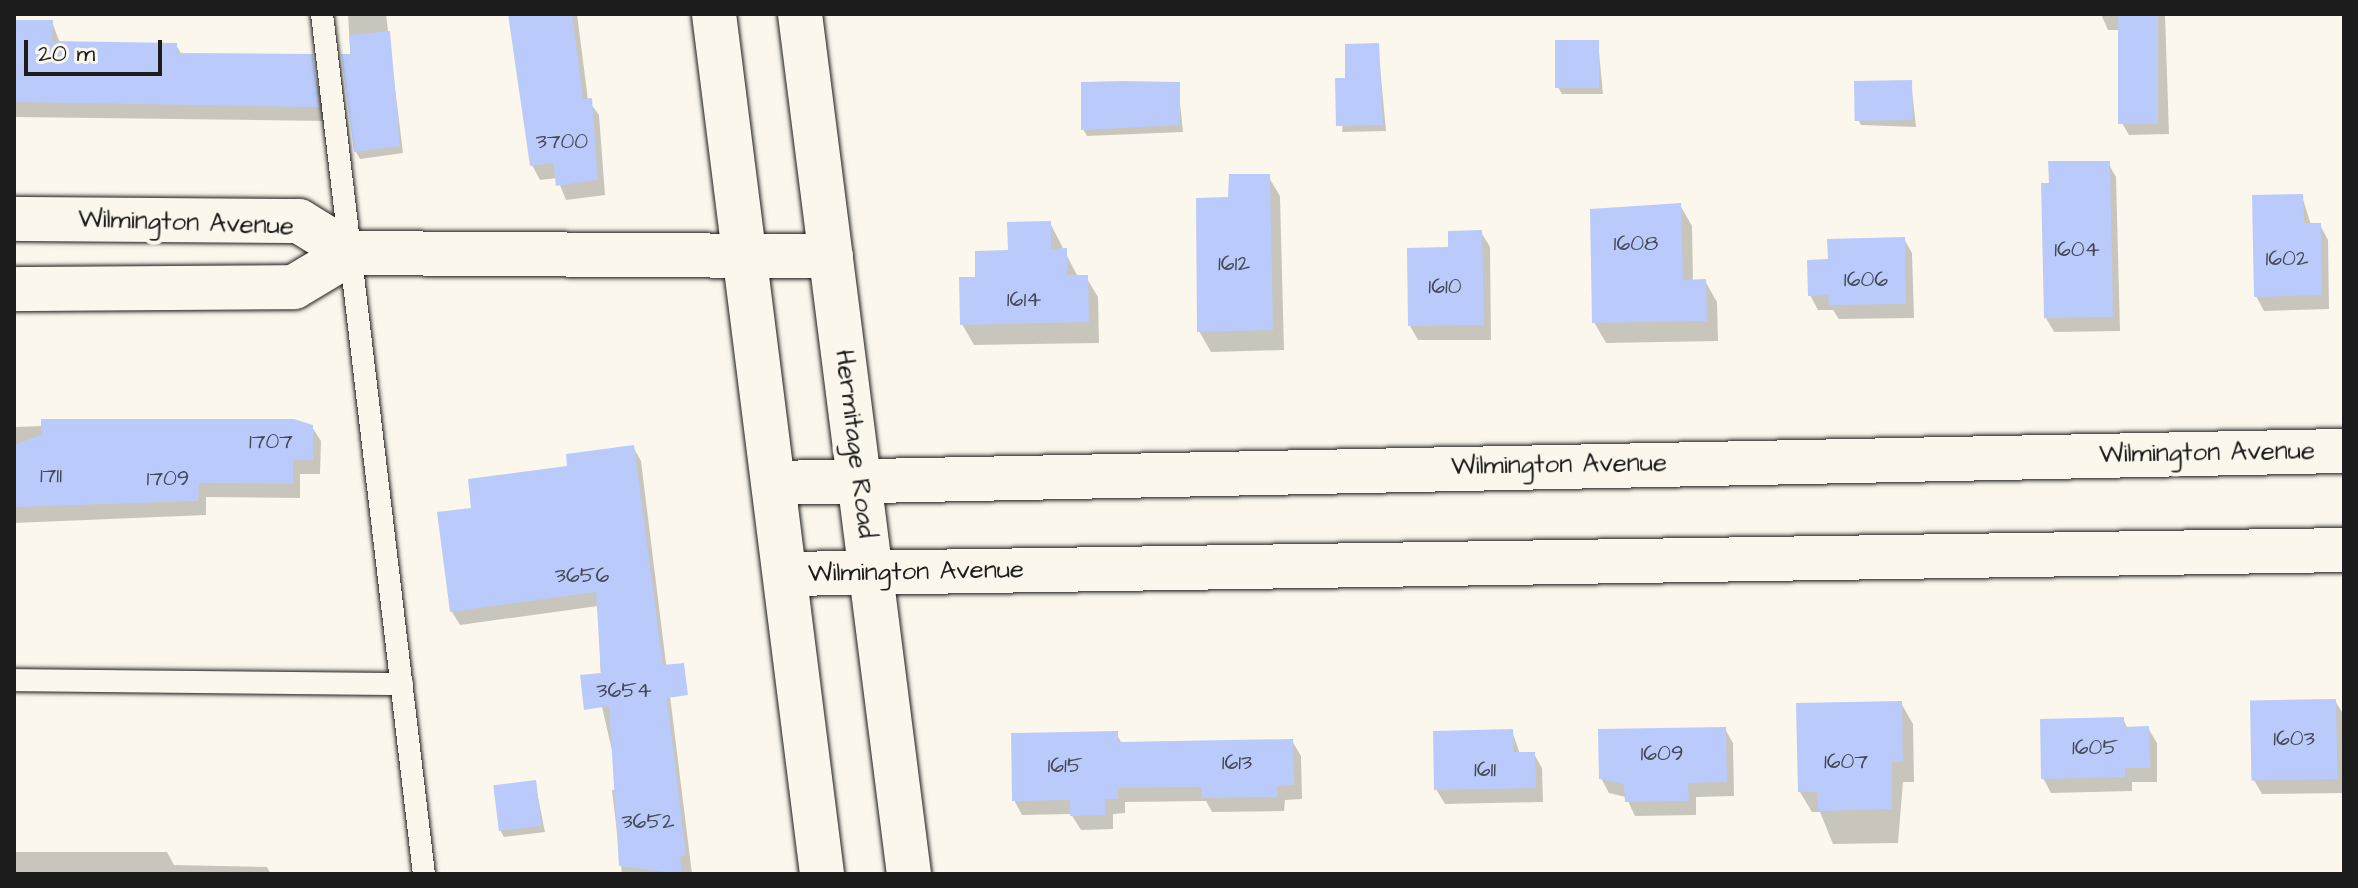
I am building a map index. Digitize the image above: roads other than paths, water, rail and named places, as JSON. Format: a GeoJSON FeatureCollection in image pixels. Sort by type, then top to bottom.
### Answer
{"type":"FeatureCollection","features":[{"type":"Feature","properties":{"kind":"street"},"geometry":{"type":"LineString","coordinates":[[714,14],[822,874]]}},
{"type":"Feature","properties":{"kind":"street","name":"Hermitage Road"},"geometry":{"type":"LineString","coordinates":[[800,14],[909,874]]}},
{"type":"Feature","properties":{"kind":"street","name":"Wilmington Avenue"},"geometry":{"type":"LineString","coordinates":[[14,219],[299,221],[351,253],[294,287],[14,289]]}},
{"type":"Feature","properties":{"kind":"street"},"geometry":{"type":"LineString","coordinates":[[351,253],[831,256]]}},
{"type":"Feature","properties":{"kind":"street","name":"Wilmington Avenue"},"geometry":{"type":"LineString","coordinates":[[774,483],[859,478],[2344,451]]}},
{"type":"Feature","properties":{"kind":"street","name":"Wilmington Avenue"},"geometry":{"type":"LineString","coordinates":[[785,574],[2344,550]]}},
{"type":"Feature","properties":{"kind":"lane"},"geometry":{"type":"LineString","coordinates":[[322,14],[424,874]]}},
{"type":"Feature","properties":{"kind":"lane"},"geometry":{"type":"LineString","coordinates":[[14,680],[402,684]]}}]}
